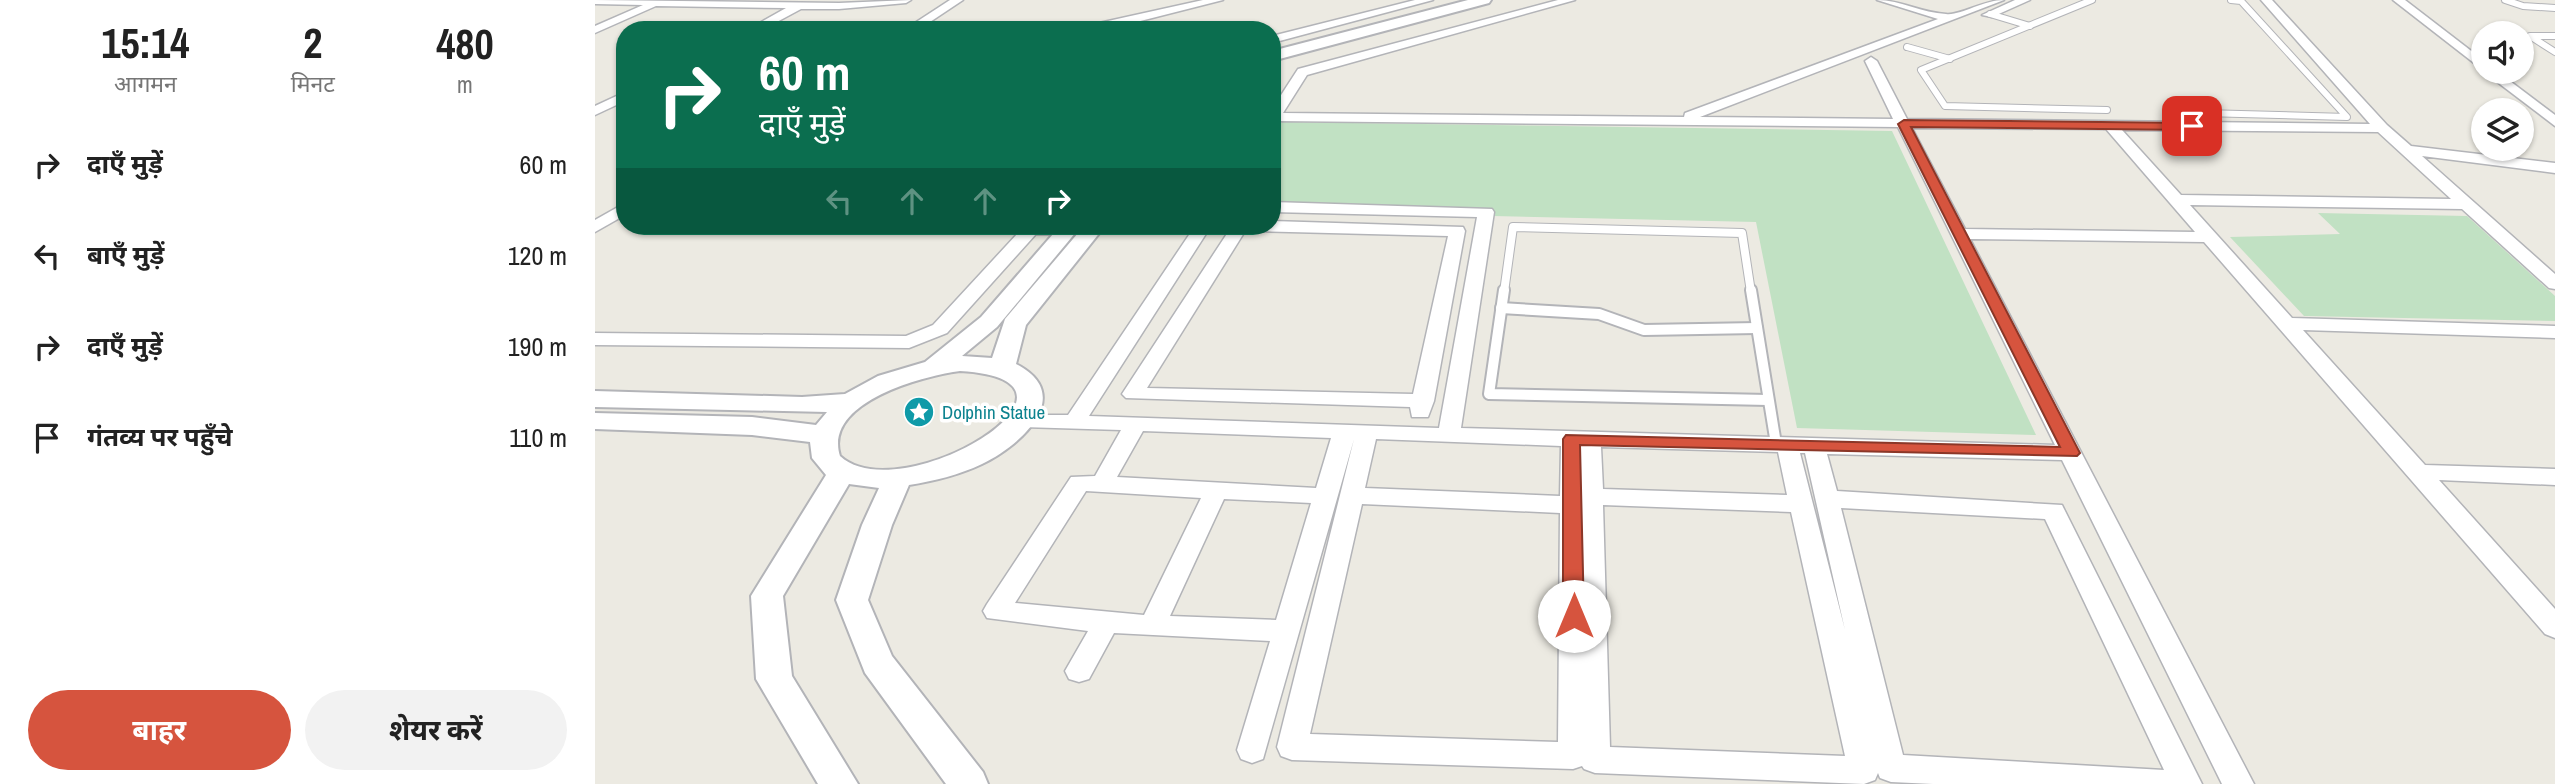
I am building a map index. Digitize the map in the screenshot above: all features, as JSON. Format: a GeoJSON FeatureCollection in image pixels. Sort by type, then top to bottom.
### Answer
{"type":"FeatureCollection","features":[{"type":"Feature","properties":{"kind":"street"},"geometry":{"type":"LineString","coordinates":[[595,1],[839,6],[906,0]]}},
{"type":"Feature","properties":{"kind":"street"},"geometry":{"type":"LineString","coordinates":[[924,21],[958,0]]}},
{"type":"Feature","properties":{"kind":"street"},"geometry":{"type":"LineString","coordinates":[[1121,21],[1218,0]]}},
{"type":"Feature","properties":{"kind":"street"},"geometry":{"type":"LineString","coordinates":[[1281,38],[1428,0]]}},
{"type":"Feature","properties":{"kind":"street"},"geometry":{"type":"LineString","coordinates":[[1281,46],[1457,0]]}},
{"type":"Feature","properties":{"kind":"street"},"geometry":{"type":"LineString","coordinates":[[1281,54],[1484,0]]}},
{"type":"Feature","properties":{"kind":"street"},"geometry":{"type":"LineString","coordinates":[[1281,106],[1302,72],[1570,0]]}},
{"type":"Feature","properties":{"kind":"street"},"geometry":{"type":"LineString","coordinates":[[1881,0],[1966,23]]}},
{"type":"Feature","properties":{"kind":"street"},"geometry":{"type":"LineString","coordinates":[[1678,121],[1999,0]]}},
{"type":"Feature","properties":{"kind":"street"},"geometry":{"type":"LineString","coordinates":[[1715,121],[2025,0]]}},
{"type":"Feature","properties":{"kind":"street"},"geometry":{"type":"LineString","coordinates":[[2266,0],[2382,128],[2555,284]]}},
{"type":"Feature","properties":{"kind":"street"},"geometry":{"type":"LineString","coordinates":[[2398,0],[2471,57]]}},
{"type":"Feature","properties":{"kind":"street"},"geometry":{"type":"LineString","coordinates":[[595,30],[661,1]]}},
{"type":"Feature","properties":{"kind":"street"},"geometry":{"type":"LineString","coordinates":[[770,21],[801,5]]}},
{"type":"Feature","properties":{"kind":"street"},"geometry":{"type":"LineString","coordinates":[[1871,61],[2238,784]]}},
{"type":"Feature","properties":{"kind":"street"},"geometry":{"type":"LineString","coordinates":[[2506,84],[2555,122]]}},
{"type":"Feature","properties":{"kind":"street"},"geometry":{"type":"LineString","coordinates":[[595,111],[616,100]]}},
{"type":"Feature","properties":{"kind":"street"},"geometry":{"type":"LineString","coordinates":[[1281,119],[2049,125],[2109,118],[2382,128]]}},
{"type":"Feature","properties":{"kind":"street"},"geometry":{"type":"LineString","coordinates":[[2109,118],[2210,237],[2555,627]]}},
{"type":"Feature","properties":{"kind":"street"},"geometry":{"type":"LineString","coordinates":[[2407,150],[2555,168]]}},
{"type":"Feature","properties":{"kind":"street"},"geometry":{"type":"LineString","coordinates":[[2178,200],[2466,204]]}},
{"type":"Feature","properties":{"kind":"street"},"geometry":{"type":"LineString","coordinates":[[1281,207],[1486,212],[1448,433]]}},
{"type":"Feature","properties":{"kind":"street"},"geometry":{"type":"LineString","coordinates":[[1417,432],[1460,211]]}},
{"type":"Feature","properties":{"kind":"street"},"geometry":{"type":"LineString","coordinates":[[1281,227],[1457,231]]}},
{"type":"Feature","properties":{"kind":"street"},"geometry":{"type":"LineString","coordinates":[[1961,234],[2210,237]]}},
{"type":"Feature","properties":{"kind":"street"},"geometry":{"type":"LineString","coordinates":[[595,339],[909,342],[940,329],[1026,235]]}},
{"type":"Feature","properties":{"kind":"street"},"geometry":{"type":"LineString","coordinates":[[934,366],[989,321],[1074,235]]}},
{"type":"Feature","properties":{"kind":"street"},"geometry":{"type":"LineString","coordinates":[[1003,366],[1014,324],[1076,235]]}},
{"type":"Feature","properties":{"kind":"street"},"geometry":{"type":"LineString","coordinates":[[1074,422],[1197,235]]}},
{"type":"Feature","properties":{"kind":"street"},"geometry":{"type":"LineString","coordinates":[[1234,235],[1133,394],[1423,401]]}},
{"type":"Feature","properties":{"kind":"street"},"geometry":{"type":"LineString","coordinates":[[2287,324],[2555,332]]}},
{"type":"Feature","properties":{"kind":"street"},"geometry":{"type":"LineString","coordinates":[[971,363],[1003,366],[1020,375],[1030,387],[1031,402],[1022,420],[1006,436],[966,460],[928,473],[876,479],[842,472],[829,462],[823,449],[825,435],[835,418],[852,402],[886,383],[934,366],[971,363]]}},
{"type":"Feature","properties":{"kind":"street"},"geometry":{"type":"LineString","coordinates":[[595,399],[802,405],[852,402]]}},
{"type":"Feature","properties":{"kind":"street"},"geometry":{"type":"LineString","coordinates":[[1022,420],[1448,433],[1581,440],[2071,453]]}},
{"type":"Feature","properties":{"kind":"street"},"geometry":{"type":"LineString","coordinates":[[595,421],[752,426],[825,435]]}},
{"type":"Feature","properties":{"kind":"street"},"geometry":{"type":"LineString","coordinates":[[1102,484],[1136,424]]}},
{"type":"Feature","properties":{"kind":"street"},"geometry":{"type":"LineString","coordinates":[[1355,432],[1292,747],[1573,756],[1581,440]]}},
{"type":"Feature","properties":{"kind":"street"},"geometry":{"type":"LineString","coordinates":[[1781,444],[1814,501],[1891,768],[2170,784]]}},
{"type":"Feature","properties":{"kind":"street"},"geometry":{"type":"LineString","coordinates":[[1579,499],[1595,760],[1864,770],[1814,501],[1814,445]]}},
{"type":"Feature","properties":{"kind":"street"},"geometry":{"type":"LineString","coordinates":[[839,784],[774,679],[768,596],[842,472]]}},
{"type":"Feature","properties":{"kind":"street"},"geometry":{"type":"LineString","coordinates":[[2418,472],[2555,477]]}},
{"type":"Feature","properties":{"kind":"street"},"geometry":{"type":"LineString","coordinates":[[898,478],[877,525],[852,600],[877,663],[969,784]]}},
{"type":"Feature","properties":{"kind":"street"},"geometry":{"type":"LineString","coordinates":[[1285,631],[1152,626],[996,611],[1079,483],[1216,491],[1344,491],[1579,499],[1814,501],[2053,511],[2186,784]]}},
{"type":"Feature","properties":{"kind":"street"},"geometry":{"type":"LineString","coordinates":[[1152,626],[1216,491]]}},
{"type":"Feature","properties":{"kind":"street"},"geometry":{"type":"LineString","coordinates":[[1252,750],[1285,631],[1344,491]]}},
{"type":"Feature","properties":{"kind":"street"},"geometry":{"type":"LineString","coordinates":[[1079,671],[1107,622]]}},
{"type":"Feature","properties":{"kind":"lane"},"geometry":{"type":"LineString","coordinates":[[2092,0],[1921,71],[1945,106],[2036,108],[2109,118]]}},
{"type":"Feature","properties":{"kind":"lane"},"geometry":{"type":"LineString","coordinates":[[2203,113],[2347,117],[2241,1],[2231,0]]}},
{"type":"Feature","properties":{"kind":"lane"},"geometry":{"type":"LineString","coordinates":[[2505,0],[2523,6],[2555,8]]}},
{"type":"Feature","properties":{"kind":"lane"},"geometry":{"type":"LineString","coordinates":[[1990,14],[2030,26]]}},
{"type":"Feature","properties":{"kind":"lane"},"geometry":{"type":"LineString","coordinates":[[2555,36],[2530,36],[2555,52]]}},
{"type":"Feature","properties":{"kind":"lane"},"geometry":{"type":"LineString","coordinates":[[1907,47],[1949,59]]}},
{"type":"Feature","properties":{"kind":"lane"},"geometry":{"type":"LineString","coordinates":[[2036,108],[2049,125]]}},
{"type":"Feature","properties":{"kind":"lane"},"geometry":{"type":"LineString","coordinates":[[1768,400],[1489,394],[1513,227],[1742,233],[1768,400],[1781,444]]}},
{"type":"Feature","properties":{"kind":"lane"},"geometry":{"type":"LineString","coordinates":[[1501,308],[1599,314],[1644,330],[1757,328]]}},
{"type":"Feature","properties":{"kind":"green space"},"geometry":{"type":"Polygon","coordinates":[[[1281,123],[1892,131],[2036,435],[1797,428],[1756,222],[1281,211],[1281,123]]]}},
{"type":"Feature","properties":{"kind":"green space"},"geometry":{"type":"Polygon","coordinates":[[[2318,213],[2467,216],[2555,296],[2555,321],[2304,316],[2230,237],[2340,234],[2318,213]]]}},
{"type":"Feature","properties":{"kind":"place","name":"Dolphin Statue"},"geometry":{"type":"Point","coordinates":[919,412]}},
{"type":"Feature","properties":{"kind":"route"},"geometry":{"type":"LineString","coordinates":[[1574,616],[1572,439],[2071,453],[1904,124],[2192,126]]}}]}
